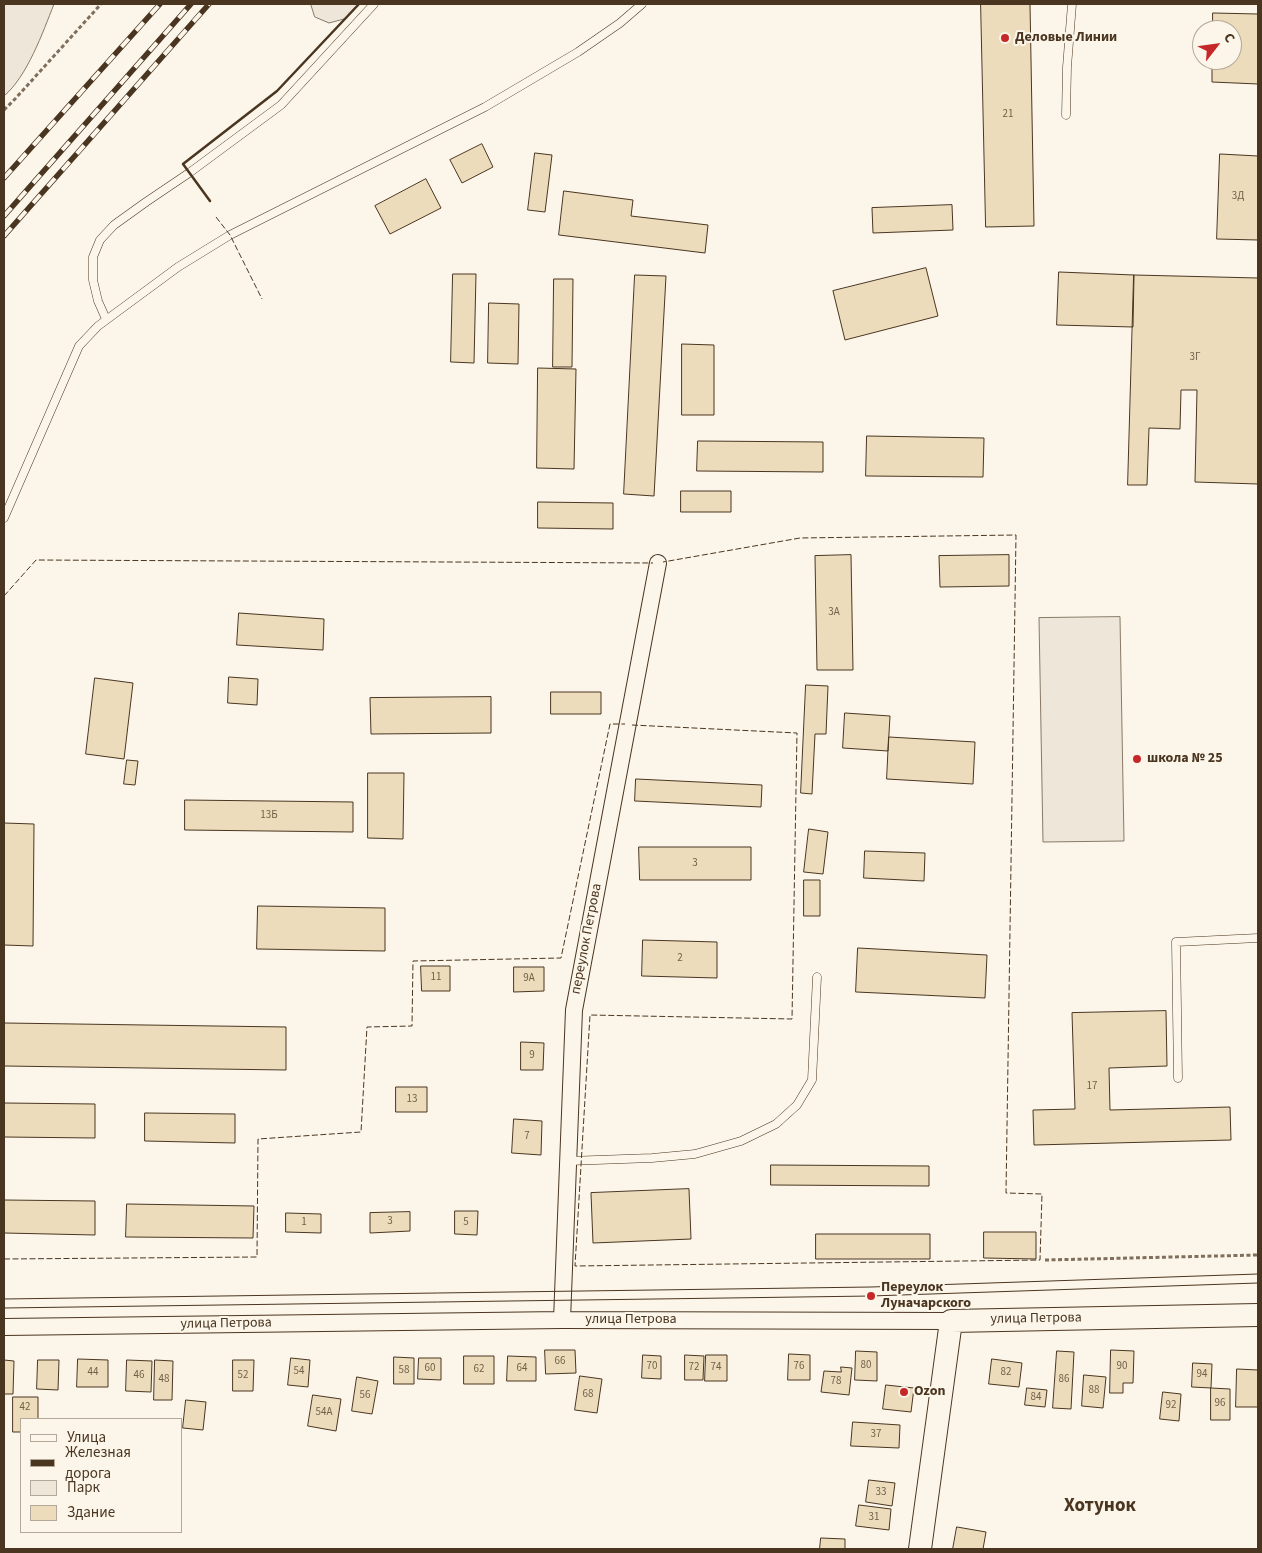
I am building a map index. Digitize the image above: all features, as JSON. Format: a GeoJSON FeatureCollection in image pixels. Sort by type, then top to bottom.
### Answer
{"type":"FeatureCollection","features":[{"type":"Feature","properties":{"kind":"street","name":"переулок Петрова"},"geometry":{"type":"LineString","coordinates":[[562,1320],[574,1010],[658,563]]}},
{"type":"Feature","properties":{"kind":"street","name":"улица Петрова"},"geometry":{"type":"LineString","coordinates":[[4,1327],[562,1320],[952,1321],[1258,1314]]}},
{"type":"Feature","properties":{"kind":"street"},"geometry":{"type":"LineString","coordinates":[[920,1549],[952,1321]]}},
{"type":"Feature","properties":{"kind":"lane"},"geometry":{"type":"LineString","coordinates":[[106,319],[98,301],[93,280],[93,257],[100,240],[114,225],[190,173],[281,105],[374,4]]}},
{"type":"Feature","properties":{"kind":"lane"},"geometry":{"type":"LineString","coordinates":[[4,518],[79,346],[106,319],[178,267],[230,235],[485,107],[532,80],[578,52],[620,23],[642,4]]}},
{"type":"Feature","properties":{"kind":"lane"},"geometry":{"type":"LineString","coordinates":[[1066,115],[1067,68],[1072,4]]}},
{"type":"Feature","properties":{"kind":"lane"},"geometry":{"type":"LineString","coordinates":[[1178,1078],[1176,942],[1258,938]]}},
{"type":"Feature","properties":{"kind":"lane"},"geometry":{"type":"LineString","coordinates":[[568,1161],[652,1158],[696,1154],[741,1141],[776,1124],[797,1105],[812,1080],[817,977]]}},
{"type":"Feature","properties":{"kind":"path"},"geometry":{"type":"LineString","coordinates":[[4,110],[101,4]]}},
{"type":"Feature","properties":{"kind":"path"},"geometry":{"type":"LineString","coordinates":[[1045,1260],[1258,1255]]}},
{"type":"Feature","properties":{"kind":"green space"},"geometry":{"type":"Polygon","coordinates":[[[4,4],[54,4],[27,66],[20,78],[4,96],[4,4]]]}},
{"type":"Feature","properties":{"kind":"green space"},"geometry":{"type":"Polygon","coordinates":[[[311,4],[359,4],[344,19],[329,23],[315,17],[311,4]]]}},
{"type":"Feature","properties":{"kind":"green space"},"geometry":{"type":"Polygon","coordinates":[[[1120,617],[1124,841],[1043,842],[1039,618],[1120,617]]]}},
{"type":"Feature","properties":{"kind":"building"},"geometry":{"type":"Polygon","coordinates":[[[981,4],[1030,4],[1034,226],[986,227],[981,4]]]}},
{"type":"Feature","properties":{"kind":"building"},"geometry":{"type":"Polygon","coordinates":[[[1213,13],[1258,14],[1258,84],[1212,82],[1212,70],[1242,70],[1242,20],[1213,20],[1213,13]]]}},
{"type":"Feature","properties":{"kind":"building"},"geometry":{"type":"Polygon","coordinates":[[[482,144],[493,167],[462,183],[450,160],[482,144]]]}},
{"type":"Feature","properties":{"kind":"building"},"geometry":{"type":"Polygon","coordinates":[[[535,153],[552,155],[545,212],[528,210],[535,153]]]}},
{"type":"Feature","properties":{"kind":"building"},"geometry":{"type":"Polygon","coordinates":[[[1220,154],[1258,156],[1258,240],[1217,239],[1220,154]]]}},
{"type":"Feature","properties":{"kind":"building"},"geometry":{"type":"Polygon","coordinates":[[[426,179],[441,208],[390,234],[375,206],[426,179]]]}},
{"type":"Feature","properties":{"kind":"building"},"geometry":{"type":"Polygon","coordinates":[[[564,191],[633,200],[631,216],[708,225],[705,253],[559,235],[564,191]]]}},
{"type":"Feature","properties":{"kind":"building"},"geometry":{"type":"Polygon","coordinates":[[[952,205],[953,230],[873,233],[872,208],[952,205]]]}},
{"type":"Feature","properties":{"kind":"building"},"geometry":{"type":"Polygon","coordinates":[[[926,268],[938,316],[845,340],[833,291],[926,268]]]}},
{"type":"Feature","properties":{"kind":"building"},"geometry":{"type":"Polygon","coordinates":[[[1059,272],[1134,275],[1133,327],[1057,325],[1059,272]]]}},
{"type":"Feature","properties":{"kind":"building"},"geometry":{"type":"Polygon","coordinates":[[[453,274],[476,274],[474,363],[451,362],[453,274]]]}},
{"type":"Feature","properties":{"kind":"building"},"geometry":{"type":"Polygon","coordinates":[[[635,275],[666,276],[654,496],[624,494],[635,275]]]}},
{"type":"Feature","properties":{"kind":"building"},"geometry":{"type":"Polygon","coordinates":[[[1134,275],[1258,278],[1258,484],[1195,482],[1197,390],[1181,390],[1180,429],[1149,428],[1147,485],[1128,485],[1134,275]]]}},
{"type":"Feature","properties":{"kind":"building"},"geometry":{"type":"Polygon","coordinates":[[[554,279],[573,279],[572,367],[553,367],[554,279]]]}},
{"type":"Feature","properties":{"kind":"building"},"geometry":{"type":"Polygon","coordinates":[[[489,303],[519,304],[518,364],[488,363],[489,303]]]}},
{"type":"Feature","properties":{"kind":"building"},"geometry":{"type":"Polygon","coordinates":[[[682,344],[714,345],[714,415],[682,415],[682,344]]]}},
{"type":"Feature","properties":{"kind":"building"},"geometry":{"type":"Polygon","coordinates":[[[538,368],[576,369],[574,469],[537,468],[538,368]]]}},
{"type":"Feature","properties":{"kind":"building"},"geometry":{"type":"Polygon","coordinates":[[[867,436],[984,438],[983,477],[866,476],[867,436]]]}},
{"type":"Feature","properties":{"kind":"building"},"geometry":{"type":"Polygon","coordinates":[[[698,441],[823,442],[823,472],[697,471],[698,441]]]}},
{"type":"Feature","properties":{"kind":"building"},"geometry":{"type":"Polygon","coordinates":[[[681,491],[731,491],[731,512],[681,512],[681,491]]]}},
{"type":"Feature","properties":{"kind":"building"},"geometry":{"type":"Polygon","coordinates":[[[538,502],[613,503],[613,529],[538,528],[538,502]]]}},
{"type":"Feature","properties":{"kind":"building"},"geometry":{"type":"Polygon","coordinates":[[[851,555],[853,670],[817,670],[815,556],[851,555]]]}},
{"type":"Feature","properties":{"kind":"building"},"geometry":{"type":"Polygon","coordinates":[[[1009,555],[1009,586],[940,587],[939,556],[1009,555]]]}},
{"type":"Feature","properties":{"kind":"building"},"geometry":{"type":"Polygon","coordinates":[[[239,613],[324,619],[323,650],[237,645],[239,613]]]}},
{"type":"Feature","properties":{"kind":"building"},"geometry":{"type":"Polygon","coordinates":[[[229,677],[258,679],[257,705],[228,703],[229,677]]]}},
{"type":"Feature","properties":{"kind":"building"},"geometry":{"type":"Polygon","coordinates":[[[95,678],[133,683],[124,759],[86,754],[95,678]]]}},
{"type":"Feature","properties":{"kind":"building"},"geometry":{"type":"Polygon","coordinates":[[[806,685],[828,686],[826,734],[815,734],[812,794],[801,793],[806,685]]]}},
{"type":"Feature","properties":{"kind":"building"},"geometry":{"type":"Polygon","coordinates":[[[551,692],[601,692],[601,714],[551,714],[551,692]]]}},
{"type":"Feature","properties":{"kind":"building"},"geometry":{"type":"Polygon","coordinates":[[[491,697],[491,733],[371,734],[370,698],[491,697]]]}},
{"type":"Feature","properties":{"kind":"building"},"geometry":{"type":"Polygon","coordinates":[[[845,713],[890,716],[888,751],[843,748],[845,713]]]}},
{"type":"Feature","properties":{"kind":"building"},"geometry":{"type":"Polygon","coordinates":[[[889,737],[975,742],[973,784],[887,779],[889,737]]]}},
{"type":"Feature","properties":{"kind":"building"},"geometry":{"type":"Polygon","coordinates":[[[127,760],[138,761],[135,785],[124,784],[127,760]]]}},
{"type":"Feature","properties":{"kind":"building"},"geometry":{"type":"Polygon","coordinates":[[[368,773],[404,773],[403,839],[368,838],[368,773]]]}},
{"type":"Feature","properties":{"kind":"building"},"geometry":{"type":"Polygon","coordinates":[[[636,779],[762,785],[761,807],[635,801],[636,779]]]}},
{"type":"Feature","properties":{"kind":"building"},"geometry":{"type":"Polygon","coordinates":[[[185,800],[353,802],[353,832],[185,830],[185,800]]]}},
{"type":"Feature","properties":{"kind":"building"},"geometry":{"type":"Polygon","coordinates":[[[4,823],[34,824],[33,946],[4,945],[4,823]]]}},
{"type":"Feature","properties":{"kind":"building"},"geometry":{"type":"Polygon","coordinates":[[[809,829],[828,832],[823,874],[804,872],[809,829]]]}},
{"type":"Feature","properties":{"kind":"building"},"geometry":{"type":"Polygon","coordinates":[[[639,847],[751,847],[751,880],[640,880],[639,847]]]}},
{"type":"Feature","properties":{"kind":"building"},"geometry":{"type":"Polygon","coordinates":[[[865,851],[925,853],[924,881],[864,878],[865,851]]]}},
{"type":"Feature","properties":{"kind":"building"},"geometry":{"type":"Polygon","coordinates":[[[804,880],[820,880],[820,916],[804,916],[804,880]]]}},
{"type":"Feature","properties":{"kind":"building"},"geometry":{"type":"Polygon","coordinates":[[[258,906],[385,908],[385,951],[257,949],[258,906]]]}},
{"type":"Feature","properties":{"kind":"building"},"geometry":{"type":"Polygon","coordinates":[[[643,940],[717,942],[717,978],[642,976],[643,940]]]}},
{"type":"Feature","properties":{"kind":"building"},"geometry":{"type":"Polygon","coordinates":[[[858,948],[987,955],[985,998],[856,992],[858,948]]]}},
{"type":"Feature","properties":{"kind":"building"},"geometry":{"type":"Polygon","coordinates":[[[421,966],[450,966],[450,991],[422,991],[421,966]]]}},
{"type":"Feature","properties":{"kind":"building"},"geometry":{"type":"Polygon","coordinates":[[[514,967],[544,967],[544,991],[514,992],[514,967]]]}},
{"type":"Feature","properties":{"kind":"building"},"geometry":{"type":"Polygon","coordinates":[[[1166,1011],[1167,1066],[1109,1068],[1110,1110],[1230,1107],[1231,1140],[1034,1145],[1033,1110],[1075,1109],[1072,1013],[1166,1011]]]}},
{"type":"Feature","properties":{"kind":"building"},"geometry":{"type":"Polygon","coordinates":[[[4,1023],[286,1027],[286,1070],[4,1066],[4,1023]]]}},
{"type":"Feature","properties":{"kind":"building"},"geometry":{"type":"Polygon","coordinates":[[[521,1042],[544,1043],[543,1070],[521,1070],[521,1042]]]}},
{"type":"Feature","properties":{"kind":"building"},"geometry":{"type":"Polygon","coordinates":[[[396,1087],[427,1087],[427,1112],[396,1112],[396,1087]]]}},
{"type":"Feature","properties":{"kind":"building"},"geometry":{"type":"Polygon","coordinates":[[[4,1103],[95,1104],[95,1138],[4,1137],[4,1103]]]}},
{"type":"Feature","properties":{"kind":"building"},"geometry":{"type":"Polygon","coordinates":[[[145,1113],[235,1114],[235,1143],[145,1141],[145,1113]]]}},
{"type":"Feature","properties":{"kind":"building"},"geometry":{"type":"Polygon","coordinates":[[[514,1119],[542,1121],[541,1155],[512,1153],[514,1119]]]}},
{"type":"Feature","properties":{"kind":"building"},"geometry":{"type":"Polygon","coordinates":[[[771,1165],[929,1166],[929,1186],[771,1185],[771,1165]]]}},
{"type":"Feature","properties":{"kind":"building"},"geometry":{"type":"Polygon","coordinates":[[[689,1189],[691,1239],[593,1243],[591,1193],[689,1189]]]}},
{"type":"Feature","properties":{"kind":"building"},"geometry":{"type":"Polygon","coordinates":[[[4,1200],[95,1201],[95,1235],[4,1233],[4,1200]]]}},
{"type":"Feature","properties":{"kind":"building"},"geometry":{"type":"Polygon","coordinates":[[[127,1204],[254,1206],[253,1238],[126,1237],[127,1204]]]}},
{"type":"Feature","properties":{"kind":"building"},"geometry":{"type":"Polygon","coordinates":[[[455,1211],[478,1211],[477,1235],[455,1234],[455,1211]]]}},
{"type":"Feature","properties":{"kind":"building"},"geometry":{"type":"Polygon","coordinates":[[[410,1212],[410,1231],[370,1233],[370,1213],[410,1212]]]}},
{"type":"Feature","properties":{"kind":"building"},"geometry":{"type":"Polygon","coordinates":[[[286,1213],[321,1214],[321,1233],[286,1232],[286,1213]]]}},
{"type":"Feature","properties":{"kind":"building"},"geometry":{"type":"Polygon","coordinates":[[[984,1232],[1036,1232],[1036,1259],[984,1258],[984,1232]]]}},
{"type":"Feature","properties":{"kind":"building"},"geometry":{"type":"Polygon","coordinates":[[[816,1234],[930,1234],[930,1259],[816,1259],[816,1234]]]}},
{"type":"Feature","properties":{"kind":"building"},"geometry":{"type":"Polygon","coordinates":[[[545,1350],[575,1350],[576,1373],[546,1374],[545,1350]]]}},
{"type":"Feature","properties":{"kind":"building"},"geometry":{"type":"Polygon","coordinates":[[[1111,1350],[1134,1351],[1133,1383],[1123,1383],[1123,1393],[1110,1393],[1111,1350]]]}},
{"type":"Feature","properties":{"kind":"building"},"geometry":{"type":"Polygon","coordinates":[[[856,1351],[877,1352],[877,1381],[855,1380],[856,1351]]]}},
{"type":"Feature","properties":{"kind":"building"},"geometry":{"type":"Polygon","coordinates":[[[1057,1351],[1074,1352],[1071,1409],[1053,1408],[1057,1351]]]}},
{"type":"Feature","properties":{"kind":"building"},"geometry":{"type":"Polygon","coordinates":[[[789,1354],[810,1355],[810,1380],[788,1380],[789,1354]]]}},
{"type":"Feature","properties":{"kind":"building"},"geometry":{"type":"Polygon","coordinates":[[[643,1355],[661,1356],[661,1379],[642,1378],[643,1355]]]}},
{"type":"Feature","properties":{"kind":"building"},"geometry":{"type":"Polygon","coordinates":[[[685,1355],[704,1356],[703,1380],[685,1380],[685,1355]]]}},
{"type":"Feature","properties":{"kind":"building"},"geometry":{"type":"Polygon","coordinates":[[[706,1355],[727,1355],[727,1381],[705,1381],[706,1355]]]}},
{"type":"Feature","properties":{"kind":"building"},"geometry":{"type":"Polygon","coordinates":[[[464,1356],[494,1356],[494,1384],[464,1384],[464,1356]]]}},
{"type":"Feature","properties":{"kind":"building"},"geometry":{"type":"Polygon","coordinates":[[[508,1356],[536,1357],[536,1381],[507,1381],[508,1356]]]}},
{"type":"Feature","properties":{"kind":"building"},"geometry":{"type":"Polygon","coordinates":[[[394,1357],[414,1358],[414,1384],[394,1384],[394,1357]]]}},
{"type":"Feature","properties":{"kind":"building"},"geometry":{"type":"Polygon","coordinates":[[[291,1358],[310,1360],[308,1387],[288,1385],[291,1358]]]}},
{"type":"Feature","properties":{"kind":"building"},"geometry":{"type":"Polygon","coordinates":[[[419,1358],[441,1358],[441,1380],[418,1379],[419,1358]]]}},
{"type":"Feature","properties":{"kind":"building"},"geometry":{"type":"Polygon","coordinates":[[[78,1359],[108,1360],[108,1387],[77,1387],[78,1359]]]}},
{"type":"Feature","properties":{"kind":"building"},"geometry":{"type":"Polygon","coordinates":[[[992,1359],[1022,1363],[1019,1387],[989,1384],[992,1359]]]}},
{"type":"Feature","properties":{"kind":"building"},"geometry":{"type":"Polygon","coordinates":[[[4,1360],[14,1361],[13,1394],[4,1394],[4,1360]]]}},
{"type":"Feature","properties":{"kind":"building"},"geometry":{"type":"Polygon","coordinates":[[[38,1360],[59,1360],[58,1390],[37,1389],[38,1360]]]}},
{"type":"Feature","properties":{"kind":"building"},"geometry":{"type":"Polygon","coordinates":[[[127,1360],[152,1361],[151,1392],[126,1391],[127,1360]]]}},
{"type":"Feature","properties":{"kind":"building"},"geometry":{"type":"Polygon","coordinates":[[[155,1360],[173,1361],[172,1400],[154,1400],[155,1360]]]}},
{"type":"Feature","properties":{"kind":"building"},"geometry":{"type":"Polygon","coordinates":[[[233,1360],[254,1360],[253,1391],[233,1391],[233,1360]]]}},
{"type":"Feature","properties":{"kind":"building"},"geometry":{"type":"Polygon","coordinates":[[[1193,1363],[1212,1364],[1211,1388],[1192,1387],[1193,1363]]]}},
{"type":"Feature","properties":{"kind":"building"},"geometry":{"type":"Polygon","coordinates":[[[841,1367],[852,1368],[849,1395],[821,1392],[824,1371],[841,1372],[841,1367]]]}},
{"type":"Feature","properties":{"kind":"building"},"geometry":{"type":"Polygon","coordinates":[[[1237,1369],[1258,1370],[1258,1407],[1236,1407],[1237,1369]]]}},
{"type":"Feature","properties":{"kind":"building"},"geometry":{"type":"Polygon","coordinates":[[[1084,1375],[1106,1377],[1103,1408],[1082,1406],[1084,1375]]]}},
{"type":"Feature","properties":{"kind":"building"},"geometry":{"type":"Polygon","coordinates":[[[580,1376],[602,1379],[597,1413],[575,1410],[580,1376]]]}},
{"type":"Feature","properties":{"kind":"building"},"geometry":{"type":"Polygon","coordinates":[[[357,1377],[378,1381],[372,1414],[352,1411],[357,1377]]]}},
{"type":"Feature","properties":{"kind":"building"},"geometry":{"type":"Polygon","coordinates":[[[886,1385],[914,1388],[911,1412],[883,1409],[886,1385]]]}},
{"type":"Feature","properties":{"kind":"building"},"geometry":{"type":"Polygon","coordinates":[[[1027,1388],[1047,1390],[1045,1407],[1025,1405],[1027,1388]]]}},
{"type":"Feature","properties":{"kind":"building"},"geometry":{"type":"Polygon","coordinates":[[[1211,1388],[1230,1389],[1230,1420],[1211,1420],[1211,1388]]]}},
{"type":"Feature","properties":{"kind":"building"},"geometry":{"type":"Polygon","coordinates":[[[1163,1392],[1181,1394],[1179,1421],[1160,1419],[1163,1392]]]}},
{"type":"Feature","properties":{"kind":"building"},"geometry":{"type":"Polygon","coordinates":[[[313,1395],[341,1399],[336,1431],[308,1426],[313,1395]]]}},
{"type":"Feature","properties":{"kind":"building"},"geometry":{"type":"Polygon","coordinates":[[[13,1397],[38,1397],[38,1418],[20,1418],[20,1432],[13,1432],[13,1397]]]}},
{"type":"Feature","properties":{"kind":"building"},"geometry":{"type":"Polygon","coordinates":[[[186,1400],[206,1402],[203,1430],[183,1428],[186,1400]]]}},
{"type":"Feature","properties":{"kind":"building"},"geometry":{"type":"Polygon","coordinates":[[[853,1422],[900,1425],[899,1448],[851,1446],[853,1422]]]}},
{"type":"Feature","properties":{"kind":"building"},"geometry":{"type":"Polygon","coordinates":[[[869,1480],[895,1483],[892,1506],[866,1502],[869,1480]]]}},
{"type":"Feature","properties":{"kind":"building"},"geometry":{"type":"Polygon","coordinates":[[[859,1505],[891,1509],[889,1530],[856,1526],[859,1505]]]}},
{"type":"Feature","properties":{"kind":"building"},"geometry":{"type":"Polygon","coordinates":[[[957,1527],[986,1532],[983,1549],[953,1549],[957,1527]]]}},
{"type":"Feature","properties":{"kind":"building"},"geometry":{"type":"Polygon","coordinates":[[[821,1538],[845,1539],[845,1549],[820,1549],[821,1538]]]}},
{"type":"Feature","properties":{"kind":"tram line"},"geometry":{"type":"LineString","coordinates":[[4,1299],[871,1287],[1258,1274]]}},
{"type":"Feature","properties":{"kind":"tram line"},"geometry":{"type":"LineString","coordinates":[[4,1308],[871,1296],[1258,1283]]}},
{"type":"Feature","properties":{"kind":"railway"},"geometry":{"type":"LineString","coordinates":[[4,178],[160,4]]}},
{"type":"Feature","properties":{"kind":"railway"},"geometry":{"type":"LineString","coordinates":[[4,216],[191,4]]}},
{"type":"Feature","properties":{"kind":"railway"},"geometry":{"type":"LineString","coordinates":[[4,236],[209,4]]}},
{"type":"Feature","properties":{"kind":"fence"},"geometry":{"type":"LineString","coordinates":[[216,217],[230,235],[262,299]]}},
{"type":"Feature","properties":{"kind":"fence"},"geometry":{"type":"LineString","coordinates":[[632,725],[797,733],[792,1019],[590,1015],[575,1266],[1040,1260],[1042,1194],[1006,1193],[1016,535],[800,538],[663,562]]}},
{"type":"Feature","properties":{"kind":"fence"},"geometry":{"type":"LineString","coordinates":[[4,596],[36,560],[653,563]]}},
{"type":"Feature","properties":{"kind":"fence"},"geometry":{"type":"LineString","coordinates":[[4,1259],[257,1257],[258,1139],[361,1132],[367,1027],[412,1026],[413,961],[561,958],[610,724],[625,724]]}},
{"type":"Feature","properties":{"kind":"wall"},"geometry":{"type":"LineString","coordinates":[[210,201],[183,164],[277,91],[359,4]]}},
{"type":"Feature","properties":{"kind":"place","name":"Деловые Линии"},"geometry":{"type":"Point","coordinates":[1005,38]}},
{"type":"Feature","properties":{"kind":"place","name":"школа № 25"},"geometry":{"type":"Point","coordinates":[1137,759]}},
{"type":"Feature","properties":{"kind":"place","name":"Переулок Луначарского"},"geometry":{"type":"Point","coordinates":[871,1296]}},
{"type":"Feature","properties":{"kind":"place","name":"Ozon"},"geometry":{"type":"Point","coordinates":[904,1392]}},
{"type":"Feature","properties":{"kind":"district","name":"Хотунок"},"geometry":{"type":"Point","coordinates":[1100,1507]}}]}
